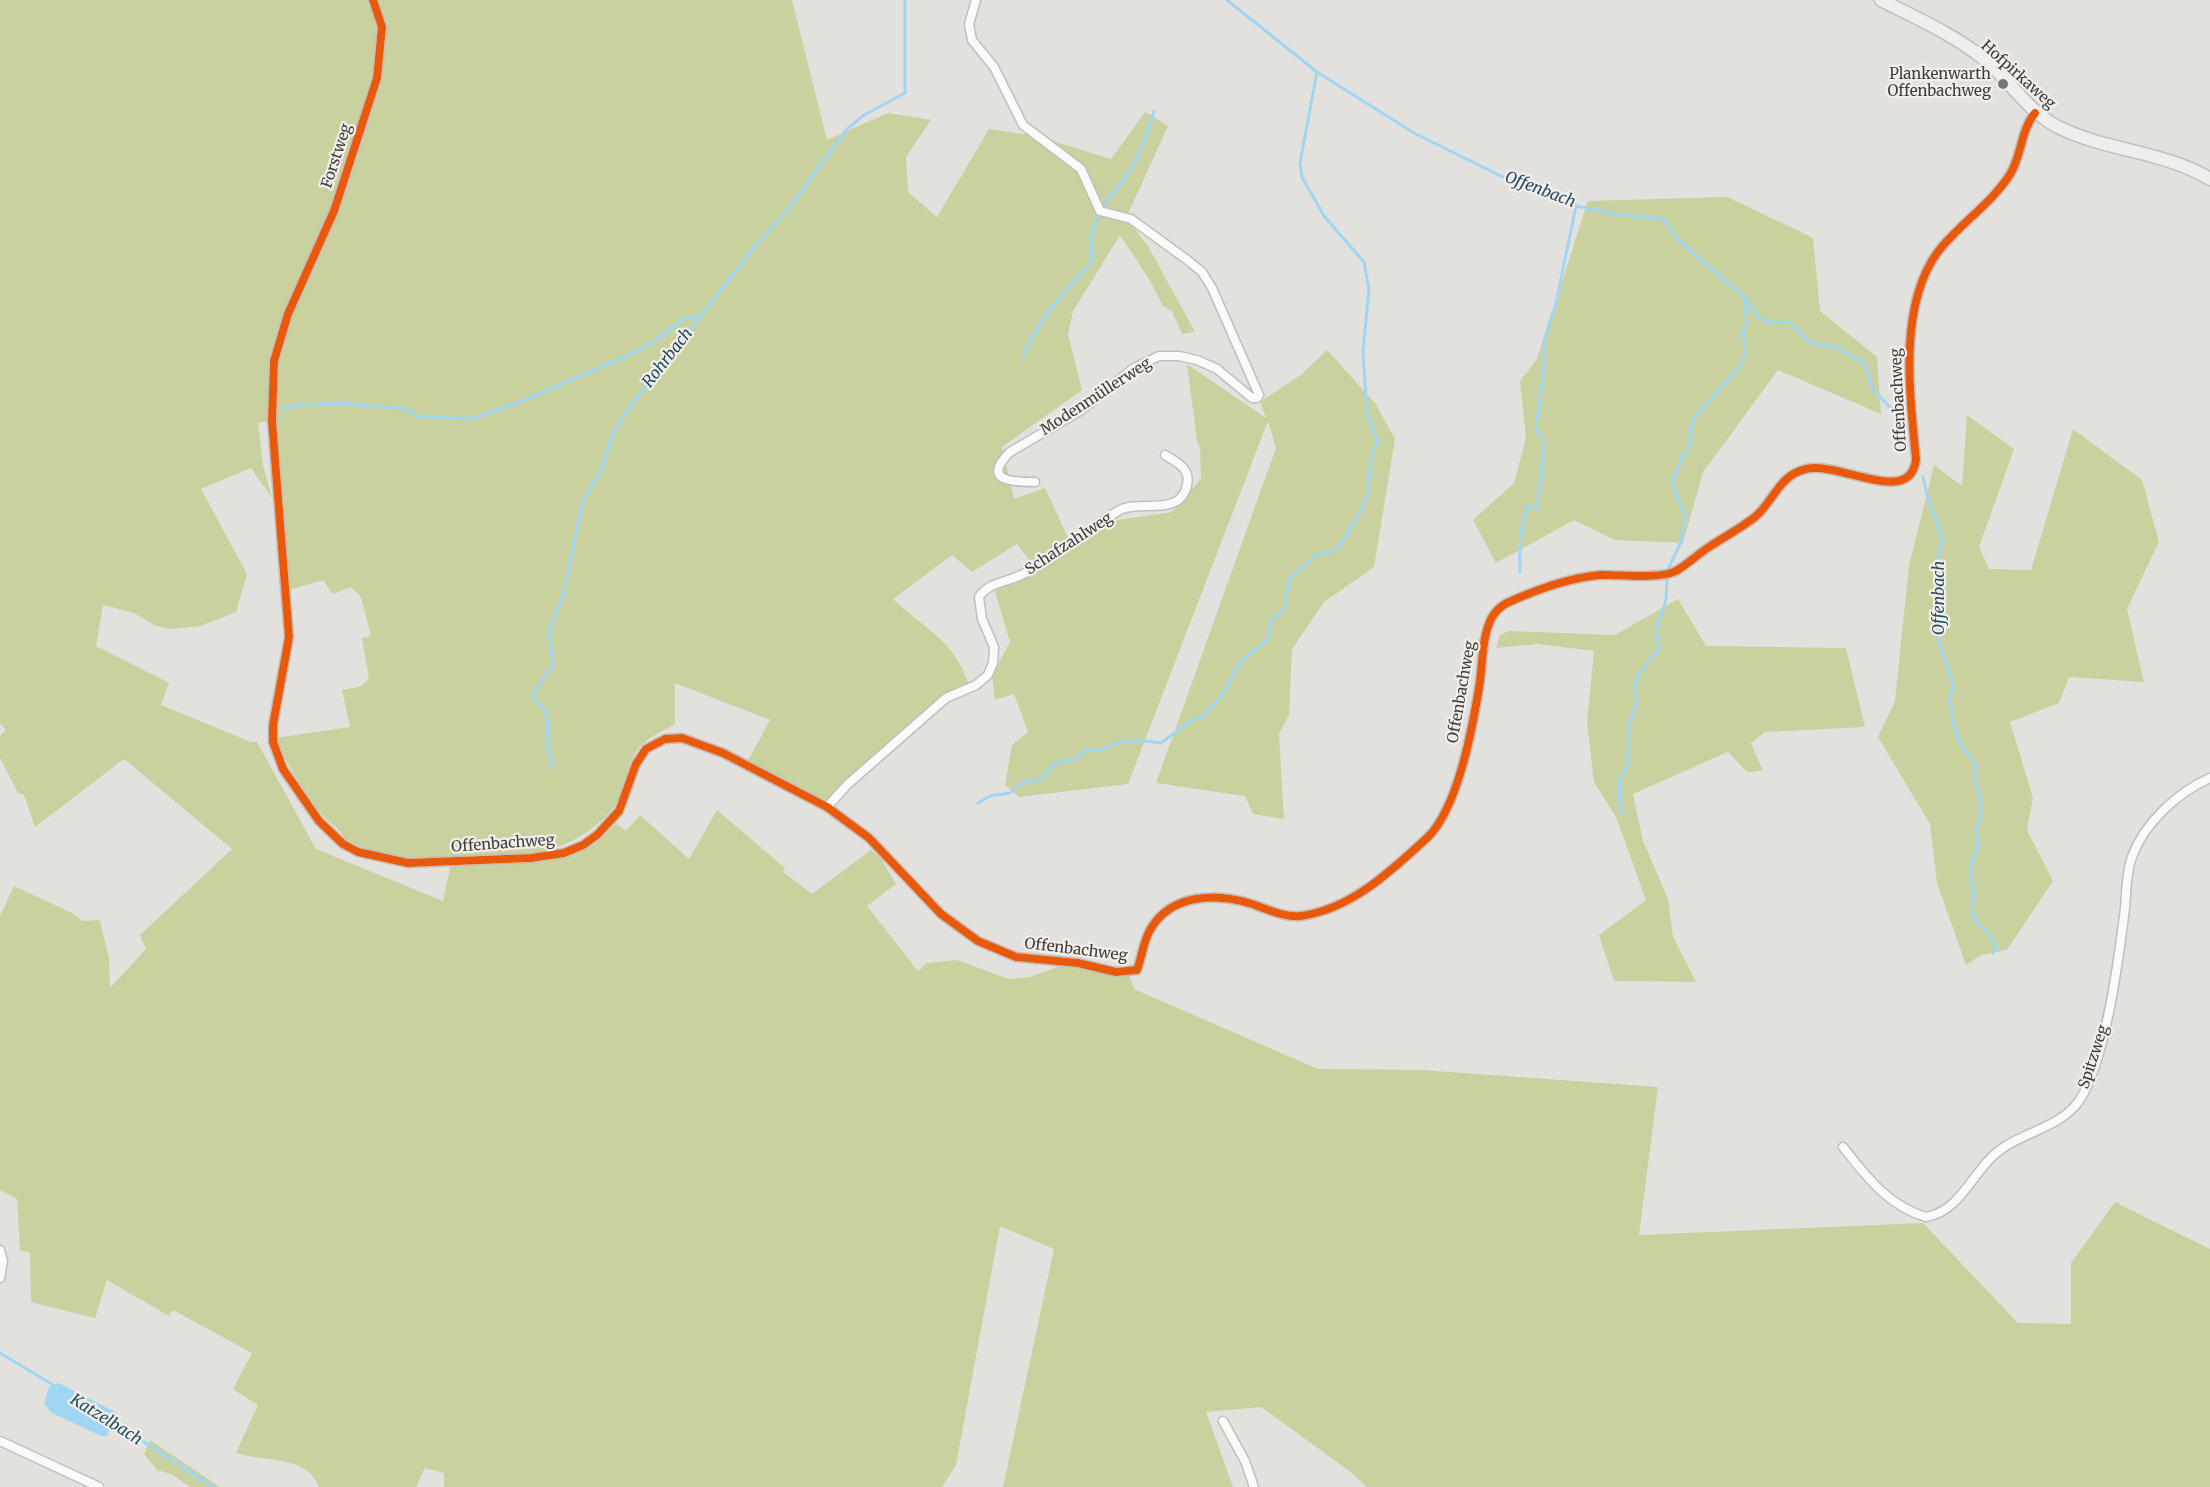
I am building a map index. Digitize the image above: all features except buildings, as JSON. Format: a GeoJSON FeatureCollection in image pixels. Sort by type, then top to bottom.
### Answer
{"type":"FeatureCollection","features":[{"type":"Feature","properties":{"kind":"street","name":"Forstweg"},"geometry":{"type":"LineString","coordinates":[[288,314],[334,211],[377,78],[382,27],[373,0]]}},
{"type":"Feature","properties":{"kind":"street","name":"Modenmüllerweg"},"geometry":{"type":"LineString","coordinates":[[976,0],[969,32],[977,48],[993,68],[1023,124],[1081,169],[1100,211],[1131,219],[1202,272],[1212,288],[1259,395],[1257,398],[1252,398],[1226,375],[1197,360],[1168,355],[1146,361],[1080,411],[1010,452],[1001,461],[998,471],[1000,477],[1006,481],[1035,482]]}},
{"type":"Feature","properties":{"kind":"street","name":"Hofpirkaweg"},"geometry":{"type":"LineString","coordinates":[[1881,0],[1953,37],[1984,60],[2035,113],[2071,132],[2189,168],[2210,179]]}},
{"type":"Feature","properties":{"kind":"street","name":"Offenbachweg"},"geometry":{"type":"LineString","coordinates":[[288,314],[274,361],[272,421],[289,637],[273,742],[291,782],[319,821],[343,844],[358,852],[408,862],[531,858],[564,853],[583,845],[597,835],[623,805],[640,756],[651,745],[672,737],[723,753],[827,807],[869,838],[941,914],[978,941],[1017,957],[1078,963],[1116,972],[1135,971],[1148,934],[1157,920],[1170,909],[1194,899],[1212,896],[1235,899],[1288,915],[1316,913],[1361,893],[1437,828],[1462,763],[1479,689],[1485,639],[1492,618],[1506,603],[1554,584],[1579,578],[1670,574],[1753,519],[1786,478],[1795,472],[1820,467],[1892,483],[1910,477],[1915,469],[1916,459],[1909,392],[1911,323],[1921,291],[1939,251],[1982,210],[2011,173],[2027,124],[2035,113]]}},
{"type":"Feature","properties":{"kind":"street","name":"Schafzahlweg"},"geometry":{"type":"LineString","coordinates":[[827,807],[848,784],[946,698],[976,685],[988,675],[993,663],[993,647],[982,619],[979,597],[984,590],[1022,575],[1062,552],[1121,509],[1136,505],[1161,506],[1181,497],[1187,486],[1187,473],[1181,465],[1165,454]]}},
{"type":"Feature","properties":{"kind":"street","name":"Spitzweg"},"geometry":{"type":"LineString","coordinates":[[1843,1148],[1867,1178],[1896,1205],[1926,1217],[1951,1207],[1995,1154],[2060,1119],[2073,1109],[2089,1081],[2105,1028],[2132,855],[2155,821],[2178,797],[2210,778]]}},
{"type":"Feature","properties":{"kind":"street"},"geometry":{"type":"LineString","coordinates":[[0,1250],[3,1261],[0,1278]]}},
{"type":"Feature","properties":{"kind":"street"},"geometry":{"type":"LineString","coordinates":[[1223,1421],[1245,1461],[1254,1487]]}},
{"type":"Feature","properties":{"kind":"street"},"geometry":{"type":"LineString","coordinates":[[0,1441],[99,1487]]}},
{"type":"Feature","properties":{"kind":"green space"},"geometry":{"type":"Polygon","coordinates":[[[0,0],[792,0],[827,140],[888,113],[931,120],[906,157],[908,192],[937,217],[989,129],[1036,136],[1111,159],[1145,112],[1168,126],[1126,218],[1148,246],[1195,332],[1182,334],[1172,311],[1163,306],[1149,279],[1120,235],[1073,311],[1068,335],[1082,390],[1002,447],[1014,499],[1045,488],[1071,544],[1034,567],[1017,544],[972,572],[952,555],[893,599],[946,645],[955,656],[969,685],[852,775],[827,800],[823,801],[747,762],[770,720],[675,683],[675,724],[650,738],[638,749],[631,761],[621,794],[609,813],[589,831],[566,844],[544,850],[542,855],[411,859],[382,857],[345,839],[310,799],[275,738],[350,727],[342,690],[359,687],[369,679],[362,638],[371,636],[361,597],[351,587],[333,594],[323,580],[289,590],[283,492],[273,420],[258,423],[263,465],[272,498],[251,468],[201,489],[247,574],[236,612],[201,626],[172,629],[156,626],[134,613],[103,605],[96,646],[169,683],[161,705],[251,742],[257,742],[316,849],[443,901],[451,864],[526,864],[563,858],[596,843],[616,823],[626,831],[640,815],[689,859],[717,810],[785,868],[783,872],[812,894],[871,850],[881,859],[896,884],[867,906],[918,971],[927,963],[957,960],[1009,979],[1030,977],[1063,965],[1129,974],[1134,989],[1318,1069],[1421,1070],[1658,1087],[1639,1235],[1923,1223],[2018,1323],[2071,1324],[2071,1263],[2115,1202],[2210,1249],[2210,1487],[1367,1487],[1348,1470],[1261,1407],[1206,1412],[1233,1487],[1003,1487],[1054,1249],[1000,1226],[956,1465],[942,1487],[444,1487],[444,1473],[425,1468],[416,1487],[319,1487],[305,1469],[283,1461],[236,1453],[258,1405],[233,1389],[252,1353],[173,1310],[169,1316],[107,1280],[95,1318],[31,1302],[30,1252],[20,1251],[17,1199],[0,1190],[0,916],[14,886],[72,913],[82,921],[100,920],[109,959],[110,988],[146,949],[140,935],[232,849],[124,759],[35,827],[24,795],[18,793],[0,758],[0,736],[6,730],[0,723],[0,0]]]}},
{"type":"Feature","properties":{"kind":"green space"},"geometry":{"type":"Polygon","coordinates":[[[1728,197],[1813,238],[1820,311],[1877,357],[1881,414],[1778,370],[1703,472],[1683,543],[1615,540],[1574,520],[1496,563],[1473,520],[1514,483],[1526,438],[1520,381],[1537,359],[1588,201],[1728,197]]]}},
{"type":"Feature","properties":{"kind":"green space"},"geometry":{"type":"Polygon","coordinates":[[[1327,350],[1375,403],[1395,439],[1374,567],[1324,602],[1292,649],[1289,715],[1279,734],[1284,819],[1253,814],[1245,796],[1156,783],[1276,448],[1268,421],[1128,784],[1019,797],[1005,785],[1012,745],[1028,732],[1014,694],[995,700],[992,676],[1010,642],[995,591],[1038,572],[1072,547],[1118,520],[1172,512],[1201,479],[1200,448],[1197,441],[1187,364],[1266,418],[1260,402],[1302,374],[1327,350]]]}},
{"type":"Feature","properties":{"kind":"green space"},"geometry":{"type":"Polygon","coordinates":[[[1967,415],[2014,449],[1979,547],[1989,569],[2031,570],[2073,429],[2142,480],[2159,542],[2127,609],[2144,682],[2069,677],[2059,703],[2010,722],[2033,798],[2027,830],[2053,881],[2007,950],[1981,955],[1966,965],[1937,883],[1930,824],[1878,737],[1895,701],[1909,565],[1934,465],[1962,486],[1967,415]]]}},
{"type":"Feature","properties":{"kind":"green space"},"geometry":{"type":"Polygon","coordinates":[[[1678,599],[1706,646],[1846,648],[1865,727],[1765,732],[1751,743],[1763,771],[1747,772],[1728,752],[1633,794],[1643,841],[1668,899],[1673,937],[1696,982],[1614,981],[1599,935],[1646,900],[1616,817],[1594,782],[1587,723],[1594,651],[1538,644],[1496,648],[1500,635],[1509,631],[1615,635],[1678,599]]]}},
{"type":"Feature","properties":{"kind":"green space"},"geometry":{"type":"Polygon","coordinates":[[[150,1440],[220,1487],[190,1487],[171,1474],[157,1470],[144,1454],[150,1440]]]}},
{"type":"Feature","properties":{"kind":"water"},"geometry":{"type":"Polygon","coordinates":[[[59,1383],[117,1413],[118,1417],[112,1421],[107,1436],[101,1436],[52,1413],[44,1404],[49,1387],[59,1383]]]}},
{"type":"Feature","properties":{"kind":"waterway","name":"Rohrbach"},"geometry":{"type":"LineString","coordinates":[[550,768],[552,761],[548,750],[547,711],[535,701],[533,693],[553,665],[549,631],[563,596],[583,500],[601,471],[612,435],[625,413],[755,246],[787,211],[846,130],[864,115],[905,93],[905,0]]}},
{"type":"Feature","properties":{"kind":"waterway","name":"Offenbach"},"geometry":{"type":"LineString","coordinates":[[1227,0],[1317,72],[1414,133],[1527,189],[1576,206],[1613,214],[1664,219],[1678,240],[1744,297],[1759,318],[1773,323],[1789,322],[1809,342],[1837,348],[1865,364],[1873,390],[1891,408]]}},
{"type":"Feature","properties":{"kind":"waterway"},"geometry":{"type":"LineString","coordinates":[[978,803],[990,796],[1010,793],[1020,784],[1042,779],[1055,763],[1073,760],[1086,750],[1101,751],[1114,744],[1130,741],[1161,743],[1192,720],[1201,718],[1223,694],[1240,662],[1268,639],[1271,621],[1284,609],[1289,579],[1316,555],[1332,552],[1341,544],[1361,510],[1368,493],[1371,457],[1378,441],[1367,415],[1363,351],[1369,289],[1364,262],[1324,216],[1302,177],[1300,163],[1317,72]]}},
{"type":"Feature","properties":{"kind":"waterway"},"geometry":{"type":"LineString","coordinates":[[1104,205],[1135,161],[1154,111]]}},
{"type":"Feature","properties":{"kind":"waterway"},"geometry":{"type":"LineString","coordinates":[[1520,572],[1523,522],[1527,506],[1536,509],[1543,462],[1544,440],[1536,428],[1544,368],[1544,341],[1556,303],[1576,206]]}},
{"type":"Feature","properties":{"kind":"waterway"},"geometry":{"type":"LineString","coordinates":[[1023,357],[1044,319],[1090,264],[1092,232],[1100,214]]}},
{"type":"Feature","properties":{"kind":"waterway"},"geometry":{"type":"LineString","coordinates":[[1668,569],[1680,544],[1686,516],[1672,483],[1682,457],[1688,452],[1693,419],[1742,364],[1745,352],[1743,331],[1747,323],[1744,298]]}},
{"type":"Feature","properties":{"kind":"waterway"},"geometry":{"type":"LineString","coordinates":[[283,409],[298,405],[340,403],[405,409],[415,416],[471,419],[520,402],[633,353],[655,341],[685,318],[700,317]]}},
{"type":"Feature","properties":{"kind":"waterway","name":"Offenbach"},"geometry":{"type":"LineString","coordinates":[[1923,477],[1930,507],[1942,539],[1936,572],[1937,599],[1942,617],[1939,643],[1953,683],[1950,699],[1953,723],[1960,744],[1976,765],[1974,776],[1980,798],[1980,819],[1976,828],[1978,846],[1970,867],[1974,898],[1972,907],[1974,920],[1989,934],[1996,946],[1993,953]]}},
{"type":"Feature","properties":{"kind":"waterway"},"geometry":{"type":"LineString","coordinates":[[1622,813],[1619,796],[1620,779],[1628,763],[1629,725],[1637,702],[1635,687],[1640,673],[1659,649],[1656,629],[1666,600],[1667,578]]}},
{"type":"Feature","properties":{"kind":"waterway","name":"Katzelbach"},"geometry":{"type":"LineString","coordinates":[[0,1353],[55,1386]]}},
{"type":"Feature","properties":{"kind":"waterway","name":"Katzelbach"},"geometry":{"type":"LineString","coordinates":[[109,1419],[213,1487]]}},
{"type":"Feature","properties":{"kind":"cycle path"},"geometry":{"type":"LineString","coordinates":[[373,0],[382,27],[377,78],[334,211],[288,314],[274,361],[272,421],[289,637],[273,725],[273,742],[283,769],[319,821],[343,844],[358,852],[408,863],[531,858],[564,853],[583,845],[597,835],[619,811],[636,764],[646,749],[665,739],[682,738],[723,753],[827,807],[869,838],[941,914],[978,941],[1016,957],[1078,963],[1116,972],[1137,970],[1150,930],[1159,918],[1182,903],[1196,899],[1224,898],[1238,900],[1289,916],[1320,912],[1354,897],[1370,886],[1428,837],[1439,824],[1448,807],[1462,767],[1479,688],[1488,625],[1497,610],[1504,605],[1565,581],[1600,575],[1659,575],[1676,571],[1755,517],[1789,477],[1806,469],[1820,468],[1888,482],[1901,480],[1911,473],[1916,459],[1910,381],[1910,353],[1916,300],[1925,275],[1937,253],[1954,233],[1992,197],[2009,176],[2026,128],[2035,113]]}},
{"type":"Feature","properties":{"kind":"place","name":"Plankenwarth Offenbachweg"},"geometry":{"type":"Point","coordinates":[2003,84]}}]}
